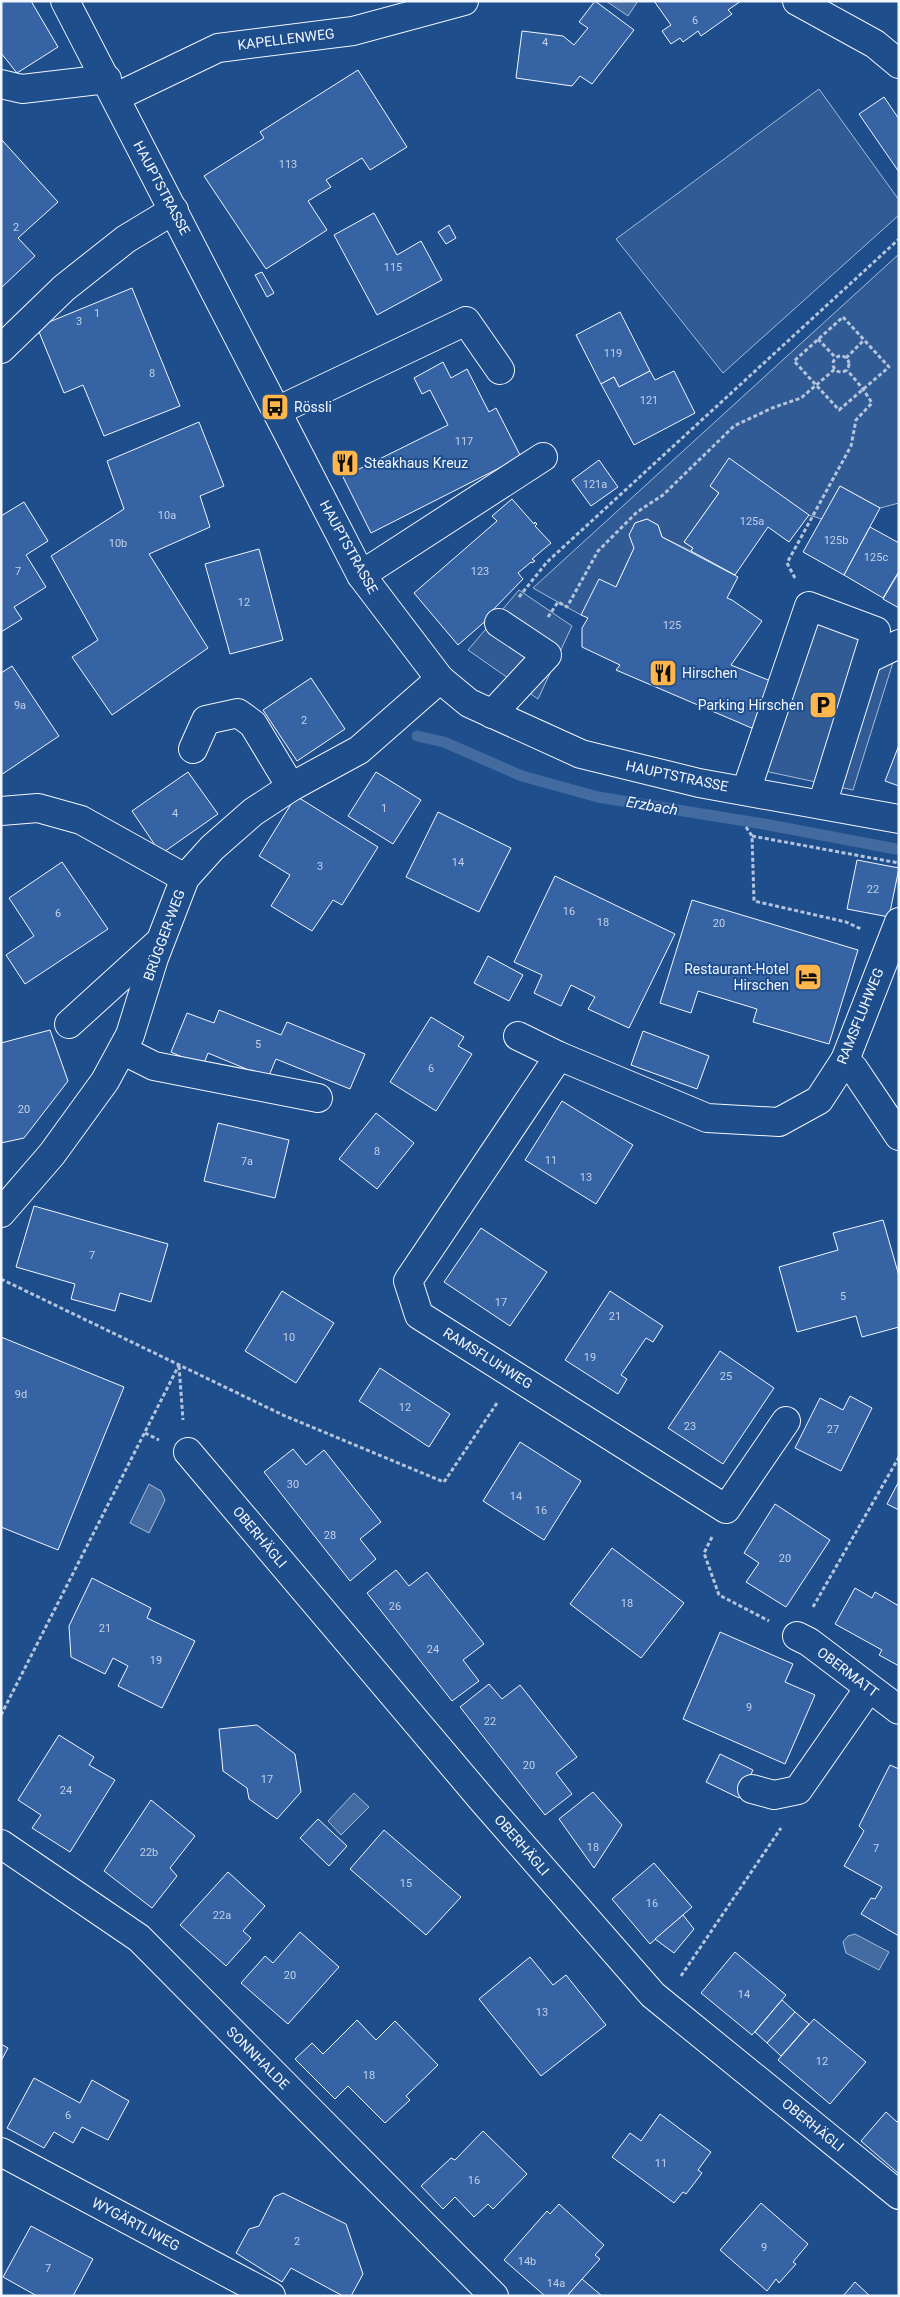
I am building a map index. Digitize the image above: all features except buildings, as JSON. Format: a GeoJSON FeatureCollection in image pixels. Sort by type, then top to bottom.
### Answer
{"type":"FeatureCollection","features":[{"type":"Feature","properties":{"kind":"street","name":"HAUPTSTRASSE"},"geometry":{"type":"LineString","coordinates":[[65,1],[361,575],[440,679],[469,703],[581,754],[699,783],[899,819]]}},
{"type":"Feature","properties":{"kind":"street","name":"KAPELLENWEG"},"geometry":{"type":"LineString","coordinates":[[1,84],[22,89],[111,88],[218,48],[352,31],[464,1]]}},
{"type":"Feature","properties":{"kind":"street"},"geometry":{"type":"LineString","coordinates":[[797,1],[875,44],[899,64]]}},
{"type":"Feature","properties":{"kind":"street"},"geometry":{"type":"LineString","coordinates":[[1,348],[64,288],[126,239],[174,210]]}},
{"type":"Feature","properties":{"kind":"street"},"geometry":{"type":"LineString","coordinates":[[277,412],[466,321],[500,370]]}},
{"type":"Feature","properties":{"kind":"street"},"geometry":{"type":"LineString","coordinates":[[361,575],[543,457]]}},
{"type":"Feature","properties":{"kind":"street"},"geometry":{"type":"LineString","coordinates":[[746,791],[809,606],[876,631],[822,805]]}},
{"type":"Feature","properties":{"kind":"street"},"geometry":{"type":"LineString","coordinates":[[492,714],[547,655],[499,623]]}},
{"type":"Feature","properties":{"kind":"street"},"geometry":{"type":"LineString","coordinates":[[868,659],[899,644]]}},
{"type":"Feature","properties":{"kind":"street","name":"BRÜGGER-WEG"},"geometry":{"type":"LineString","coordinates":[[1,1213],[52,1154],[105,1081],[130,1035],[160,941],[185,878],[212,848],[253,812],[291,787],[359,750],[440,679]]}},
{"type":"Feature","properties":{"kind":"street"},"geometry":{"type":"LineString","coordinates":[[194,749],[206,720],[238,713],[253,724],[291,787]]}},
{"type":"Feature","properties":{"kind":"street"},"geometry":{"type":"LineString","coordinates":[[1,811],[38,808],[81,820],[185,878]]}},
{"type":"Feature","properties":{"kind":"street","name":"RAMSFLUHWEG"},"geometry":{"type":"LineString","coordinates":[[518,1036],[559,1056],[707,1118],[779,1122],[819,1100],[844,1060],[894,932]]}},
{"type":"Feature","properties":{"kind":"street"},"geometry":{"type":"LineString","coordinates":[[69,1024],[160,941]]}},
{"type":"Feature","properties":{"kind":"street"},"geometry":{"type":"LineString","coordinates":[[122,1050],[154,1066],[318,1098]]}},
{"type":"Feature","properties":{"kind":"street","name":"RAMSFLUHWEG"},"geometry":{"type":"LineString","coordinates":[[559,1056],[408,1281],[418,1315],[726,1509]]}},
{"type":"Feature","properties":{"kind":"street"},"geometry":{"type":"LineString","coordinates":[[844,1060],[854,1069],[899,1136]]}},
{"type":"Feature","properties":{"kind":"street"},"geometry":{"type":"LineString","coordinates":[[726,1509],[786,1421]]}},
{"type":"Feature","properties":{"kind":"street","name":"OBERHÄGLI"},"geometry":{"type":"LineString","coordinates":[[188,1452],[485,1803],[653,1995],[899,2195]]}},
{"type":"Feature","properties":{"kind":"street","name":"OBERMATT"},"geometry":{"type":"LineString","coordinates":[[797,1636],[808,1642],[899,1710]]}},
{"type":"Feature","properties":{"kind":"street"},"geometry":{"type":"LineString","coordinates":[[752,1789],[774,1795],[798,1790],[869,1688]]}},
{"type":"Feature","properties":{"kind":"street","name":"SONNHALDE"},"geometry":{"type":"LineString","coordinates":[[1,1844],[139,1938],[494,2296]]}},
{"type":"Feature","properties":{"kind":"street","name":"WYGÄRTLIWEG"},"geometry":{"type":"LineString","coordinates":[[1,2152],[271,2296]]}},
{"type":"Feature","properties":{"kind":"path"},"geometry":{"type":"LineString","coordinates":[[499,623],[547,562],[899,239]]}},
{"type":"Feature","properties":{"kind":"path"},"geometry":{"type":"LineString","coordinates":[[843,317],[864,340],[889,367],[838,410],[794,361],[843,317]]}},
{"type":"Feature","properties":{"kind":"path"},"geometry":{"type":"LineString","coordinates":[[818,339],[836,357]]}},
{"type":"Feature","properties":{"kind":"path"},"geometry":{"type":"LineString","coordinates":[[846,358],[864,340]]}},
{"type":"Feature","properties":{"kind":"path"},"geometry":{"type":"LineString","coordinates":[[836,357],[846,358],[849,365],[847,370]]}},
{"type":"Feature","properties":{"kind":"path"},"geometry":{"type":"LineString","coordinates":[[836,357],[833,362],[835,369],[839,372],[847,370]]}},
{"type":"Feature","properties":{"kind":"path"},"geometry":{"type":"LineString","coordinates":[[529,643],[558,602],[567,607],[598,551],[637,512],[663,495],[734,426],[772,408],[801,398],[835,369]]}},
{"type":"Feature","properties":{"kind":"path"},"geometry":{"type":"LineString","coordinates":[[809,606],[788,563],[851,446],[856,420],[872,403],[847,370]]}},
{"type":"Feature","properties":{"kind":"path"},"geometry":{"type":"LineString","coordinates":[[746,827],[752,836],[754,900],[894,932]]}},
{"type":"Feature","properties":{"kind":"path"},"geometry":{"type":"LineString","coordinates":[[752,836],[899,863]]}},
{"type":"Feature","properties":{"kind":"path"},"geometry":{"type":"LineString","coordinates":[[1,1279],[286,1416],[444,1482],[515,1376]]}},
{"type":"Feature","properties":{"kind":"path"},"geometry":{"type":"LineString","coordinates":[[179,1366],[188,1452]]}},
{"type":"Feature","properties":{"kind":"path"},"geometry":{"type":"LineString","coordinates":[[1,1715],[179,1366]]}},
{"type":"Feature","properties":{"kind":"path"},"geometry":{"type":"LineString","coordinates":[[726,1509],[704,1553],[719,1595],[797,1636],[899,1457]]}},
{"type":"Feature","properties":{"kind":"path"},"geometry":{"type":"LineString","coordinates":[[663,2003],[781,1828],[784,1792]]}},
{"type":"Feature","properties":{"kind":"shaded area"},"geometry":{"type":"Polygon","coordinates":[[[606,1],[638,1],[628,16],[606,1]]]}},
{"type":"Feature","properties":{"kind":"shaded area"},"geometry":{"type":"Polygon","coordinates":[[[819,89],[899,200],[899,215],[723,373],[616,239],[819,89]]]}},
{"type":"Feature","properties":{"kind":"shaded area"},"geometry":{"type":"Polygon","coordinates":[[[899,254],[899,503],[880,508],[840,486],[822,519],[710,486],[719,493],[684,542],[693,548],[691,551],[662,537],[658,525],[647,519],[635,523],[630,535],[634,548],[616,587],[581,615],[533,588],[899,254]]]}},
{"type":"Feature","properties":{"kind":"shaded area"},"geometry":{"type":"Polygon","coordinates":[[[519,590],[572,626],[538,699],[468,650],[519,590]]]}},
{"type":"Feature","properties":{"kind":"shaded area","name":"Parking Hirschen"},"geometry":{"type":"Polygon","coordinates":[[[802,602],[899,643],[853,790],[746,767],[802,602]]]}},
{"type":"Feature","properties":{"kind":"shaded area"},"geometry":{"type":"Polygon","coordinates":[[[149,1484],[161,1491],[165,1500],[149,1533],[130,1523],[149,1484]]]}},
{"type":"Feature","properties":{"kind":"shaded area"},"geometry":{"type":"Polygon","coordinates":[[[354,1793],[369,1807],[341,1835],[328,1821],[354,1793]]]}},
{"type":"Feature","properties":{"kind":"shaded area"},"geometry":{"type":"Polygon","coordinates":[[[855,1934],[889,1952],[879,1970],[846,1953],[843,1942],[848,1936],[855,1934]]]}},
{"type":"Feature","properties":{"kind":"waterway","name":"Erzbach"},"geometry":{"type":"LineString","coordinates":[[417,736],[444,742],[522,776],[598,797],[764,824],[896,849]]}},
{"type":"Feature","properties":{"kind":"place","name":"Rössli"},"geometry":{"type":"Point","coordinates":[275,407]}},
{"type":"Feature","properties":{"kind":"place","name":"Steakhaus Kreuz"},"geometry":{"type":"Point","coordinates":[345,463]}},
{"type":"Feature","properties":{"kind":"place","name":"Hirschen"},"geometry":{"type":"Point","coordinates":[663,673]}},
{"type":"Feature","properties":{"kind":"place","name":"Parking Hirschen"},"geometry":{"type":"Point","coordinates":[823,705]}},
{"type":"Feature","properties":{"kind":"place","name":"Restaurant-Hotel Hirschen"},"geometry":{"type":"Point","coordinates":[808,977]}}]}
